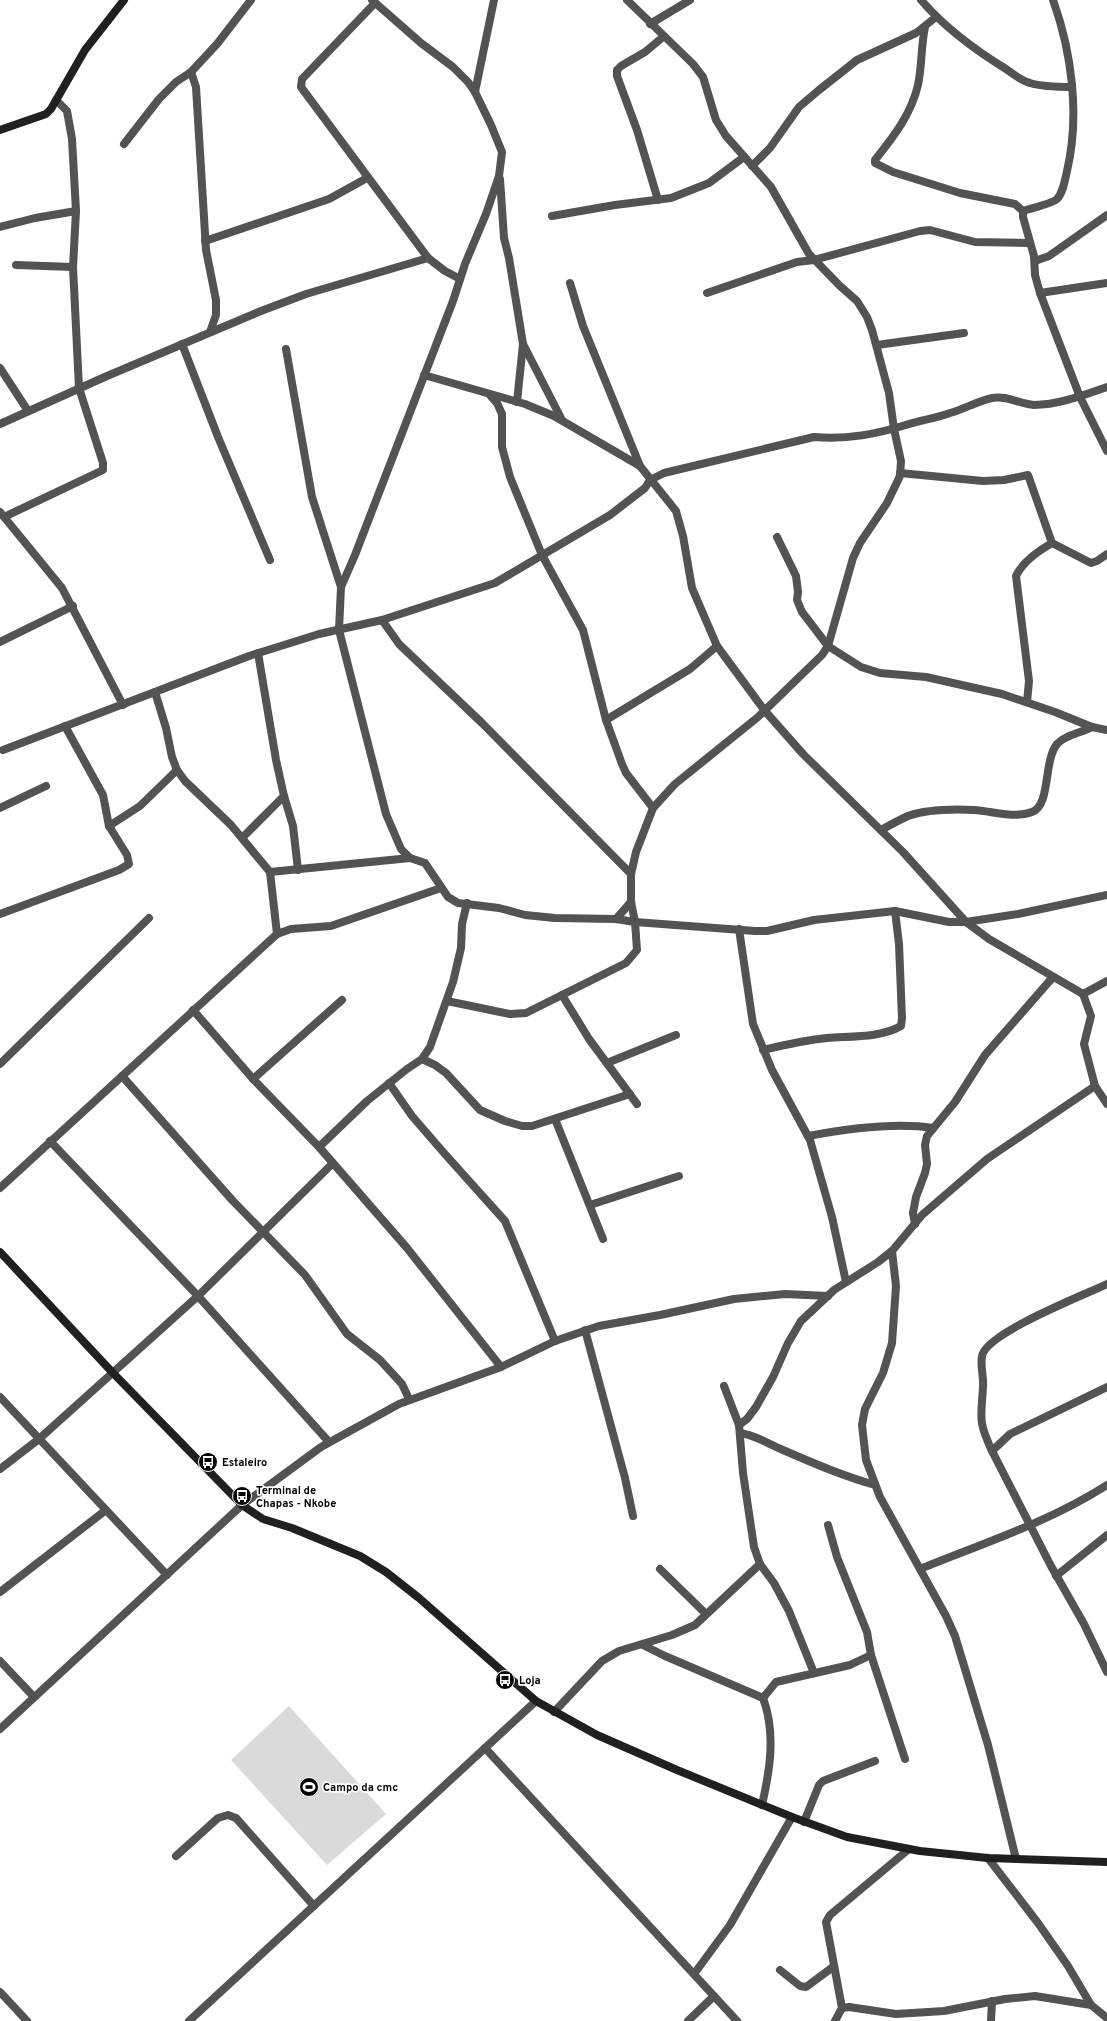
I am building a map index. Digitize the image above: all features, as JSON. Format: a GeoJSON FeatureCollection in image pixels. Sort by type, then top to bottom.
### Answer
{"type":"FeatureCollection","features":[{"type":"Feature","properties":{"kind":"street"},"geometry":{"type":"LineString","coordinates":[[0,130],[46,114],[51,109],[85,50],[124,0]]}},
{"type":"Feature","properties":{"kind":"street"},"geometry":{"type":"LineString","coordinates":[[124,144],[159,99],[176,82],[191,72],[232,26],[252,0]]}},
{"type":"Feature","properties":{"kind":"street"},"geometry":{"type":"LineString","coordinates":[[475,92],[494,0]]}},
{"type":"Feature","properties":{"kind":"street"},"geometry":{"type":"LineString","coordinates":[[447,1001],[518,1015],[526,1013],[626,963],[637,950],[635,922],[631,902],[631,874],[636,852],[653,808],[681,778],[765,710],[822,655],[828,646],[853,558],[860,543],[896,487],[900,473],[901,461],[894,429],[889,393],[877,345],[867,317],[857,302],[814,260],[771,188],[726,136],[716,120],[703,77],[693,64],[650,24],[627,0]]}},
{"type":"Feature","properties":{"kind":"street"},"geometry":{"type":"LineString","coordinates":[[650,24],[690,0]]}},
{"type":"Feature","properties":{"kind":"street"},"geometry":{"type":"LineString","coordinates":[[921,0],[936,17],[991,60],[1028,83],[1040,86],[1072,87]]}},
{"type":"Feature","properties":{"kind":"street"},"geometry":{"type":"LineString","coordinates":[[1023,211],[1038,205],[1052,203],[1061,193],[1071,156],[1073,128],[1072,87],[1064,43],[1053,0]]}},
{"type":"Feature","properties":{"kind":"street"},"geometry":{"type":"LineString","coordinates":[[460,279],[445,271],[428,258],[367,178],[301,87],[300,83],[302,79],[373,2],[421,43],[453,67],[475,92],[494,131],[502,152],[499,176],[504,238],[509,258],[523,344],[516,402],[502,414]]}},
{"type":"Feature","properties":{"kind":"street"},"geometry":{"type":"LineString","coordinates":[[752,166],[770,148],[800,107],[819,90],[857,60],[916,33],[936,17]]}},
{"type":"Feature","properties":{"kind":"street"},"geometry":{"type":"LineString","coordinates":[[925,27],[918,85],[912,106],[904,122],[875,160],[875,163],[893,172],[960,193],[1015,204],[1023,211],[1023,218],[1035,262],[1035,275],[1040,293],[1080,397],[1107,451]]}},
{"type":"Feature","properties":{"kind":"street"},"geometry":{"type":"LineString","coordinates":[[658,200],[637,130],[617,76],[617,70],[621,66],[645,52],[663,36]]}},
{"type":"Feature","properties":{"kind":"street"},"geometry":{"type":"LineString","coordinates":[[191,72],[196,87],[205,241],[216,300],[216,316],[210,332]]}},
{"type":"Feature","properties":{"kind":"street"},"geometry":{"type":"LineString","coordinates":[[56,100],[66,111],[70,119],[76,210],[73,267],[79,388],[103,463],[103,470],[2,514],[62,588],[73,606],[123,705]]}},
{"type":"Feature","properties":{"kind":"street"},"geometry":{"type":"LineString","coordinates":[[552,216],[615,205],[671,198],[709,183],[744,157]]}},
{"type":"Feature","properties":{"kind":"street"},"geometry":{"type":"LineString","coordinates":[[341,587],[358,548],[486,214],[499,176]]}},
{"type":"Feature","properties":{"kind":"street"},"geometry":{"type":"LineString","coordinates":[[205,241],[329,198],[367,178]]}},
{"type":"Feature","properties":{"kind":"street"},"geometry":{"type":"LineString","coordinates":[[0,227],[76,210]]}},
{"type":"Feature","properties":{"kind":"street"},"geometry":{"type":"LineString","coordinates":[[1035,262],[1049,256],[1107,215]]}},
{"type":"Feature","properties":{"kind":"street"},"geometry":{"type":"LineString","coordinates":[[707,293],[797,262],[814,260],[920,231],[930,230],[975,242],[1030,243]]}},
{"type":"Feature","properties":{"kind":"street"},"geometry":{"type":"LineString","coordinates":[[0,424],[79,388],[210,332],[306,294],[428,258]]}},
{"type":"Feature","properties":{"kind":"street"},"geometry":{"type":"LineString","coordinates":[[16,265],[73,267]]}},
{"type":"Feature","properties":{"kind":"street"},"geometry":{"type":"LineString","coordinates":[[570,283],[583,326],[640,466],[676,512],[683,536],[692,588],[717,646],[765,710],[803,754],[881,830],[966,922],[989,939],[1083,994],[1091,1016],[1084,1044],[1095,1086],[1107,1104]]}},
{"type":"Feature","properties":{"kind":"street"},"geometry":{"type":"LineString","coordinates":[[1040,293],[1107,283]]}},
{"type":"Feature","properties":{"kind":"street"},"geometry":{"type":"LineString","coordinates":[[877,345],[964,333]]}},
{"type":"Feature","properties":{"kind":"street"},"geometry":{"type":"LineString","coordinates":[[182,344],[218,437],[270,560]]}},
{"type":"Feature","properties":{"kind":"street"},"geometry":{"type":"LineString","coordinates":[[523,344],[563,421]]}},
{"type":"Feature","properties":{"kind":"street"},"geometry":{"type":"LineString","coordinates":[[286,350],[312,497],[341,587],[339,630],[386,814],[401,848],[410,858]]}},
{"type":"Feature","properties":{"kind":"street"},"geometry":{"type":"LineString","coordinates":[[0,368],[28,411]]}},
{"type":"Feature","properties":{"kind":"street"},"geometry":{"type":"LineString","coordinates":[[424,375],[516,402],[563,421],[640,466]]}},
{"type":"Feature","properties":{"kind":"street"},"geometry":{"type":"LineString","coordinates":[[3,750],[258,653],[319,634],[382,620],[495,583],[542,555],[554,550],[610,515],[645,488],[650,480],[668,472],[814,438],[857,438],[949,414],[991,398],[1002,396],[1032,405],[1080,397],[1107,387]]}},
{"type":"Feature","properties":{"kind":"street"},"geometry":{"type":"LineString","coordinates":[[489,395],[497,403],[502,414],[502,447],[507,468],[542,555],[583,630],[606,720],[626,773],[653,808]]}},
{"type":"Feature","properties":{"kind":"street"},"geometry":{"type":"LineString","coordinates":[[900,473],[983,481],[1004,480],[1028,475],[1052,543],[1091,563],[1107,554]]}},
{"type":"Feature","properties":{"kind":"street"},"geometry":{"type":"LineString","coordinates":[[777,537],[796,576],[799,607],[828,646],[869,671],[926,677],[1002,694],[1092,727],[1107,730]]}},
{"type":"Feature","properties":{"kind":"street"},"geometry":{"type":"LineString","coordinates":[[1027,702],[1029,681],[1016,576],[1019,568],[1039,550],[1052,543]]}},
{"type":"Feature","properties":{"kind":"street"},"geometry":{"type":"LineString","coordinates":[[0,642],[73,606]]}},
{"type":"Feature","properties":{"kind":"street"},"geometry":{"type":"LineString","coordinates":[[382,620],[399,644],[482,723],[631,874]]}},
{"type":"Feature","properties":{"kind":"street"},"geometry":{"type":"LineString","coordinates":[[606,720],[690,669],[717,646]]}},
{"type":"Feature","properties":{"kind":"street"},"geometry":{"type":"LineString","coordinates":[[258,653],[284,796],[293,826],[298,870]]}},
{"type":"Feature","properties":{"kind":"street"},"geometry":{"type":"LineString","coordinates":[[155,692],[166,728],[172,757],[177,770],[185,781],[231,825],[270,872],[277,934]]}},
{"type":"Feature","properties":{"kind":"street"},"geometry":{"type":"LineString","coordinates":[[0,914],[119,870],[129,864],[127,855],[109,826],[103,795],[65,726]]}},
{"type":"Feature","properties":{"kind":"street"},"geometry":{"type":"LineString","coordinates":[[881,830],[908,816],[938,810],[975,810],[1013,814],[1032,812],[1039,807],[1043,800],[1050,755],[1056,745],[1062,739],[1092,727]]}},
{"type":"Feature","properties":{"kind":"street"},"geometry":{"type":"LineString","coordinates":[[109,826],[140,806],[177,770]]}},
{"type":"Feature","properties":{"kind":"street"},"geometry":{"type":"LineString","coordinates":[[0,808],[46,786]]}},
{"type":"Feature","properties":{"kind":"street"},"geometry":{"type":"LineString","coordinates":[[242,838],[284,796]]}},
{"type":"Feature","properties":{"kind":"street"},"geometry":{"type":"LineString","coordinates":[[270,872],[410,858],[425,863],[448,897],[458,903],[467,903],[540,917],[616,919],[635,922],[767,931],[814,920],[895,911],[949,922],[966,922],[1011,915],[1107,895]]}},
{"type":"Feature","properties":{"kind":"street"},"geometry":{"type":"LineString","coordinates":[[0,1188],[277,934],[291,929],[331,926],[441,888]]}},
{"type":"Feature","properties":{"kind":"street"},"geometry":{"type":"LineString","coordinates":[[616,919],[631,902]]}},
{"type":"Feature","properties":{"kind":"street"},"geometry":{"type":"LineString","coordinates":[[319,1147],[367,1101],[422,1059],[430,1047],[447,1001],[461,948],[462,924],[467,903]]}},
{"type":"Feature","properties":{"kind":"street"},"geometry":{"type":"LineString","coordinates":[[763,1050],[826,1038],[877,1034],[894,1030],[901,1026],[899,944],[895,911]]}},
{"type":"Feature","properties":{"kind":"street"},"geometry":{"type":"LineString","coordinates":[[0,1064],[149,918]]}},
{"type":"Feature","properties":{"kind":"street"},"geometry":{"type":"LineString","coordinates":[[739,929],[752,1016],[763,1050],[808,1136],[824,1188],[846,1282]]}},
{"type":"Feature","properties":{"kind":"street"},"geometry":{"type":"LineString","coordinates":[[914,1224],[913,1213],[916,1197],[925,1173],[925,1145],[927,1136],[954,1102],[985,1055],[1053,977]]}},
{"type":"Feature","properties":{"kind":"street"},"geometry":{"type":"LineString","coordinates":[[1083,994],[1107,981]]}},
{"type":"Feature","properties":{"kind":"street"},"geometry":{"type":"LineString","coordinates":[[562,995],[589,1039],[637,1104]]}},
{"type":"Feature","properties":{"kind":"street"},"geometry":{"type":"LineString","coordinates":[[253,1078],[342,1000]]}},
{"type":"Feature","properties":{"kind":"street"},"geometry":{"type":"LineString","coordinates":[[193,1010],[253,1078],[319,1147],[332,1164],[407,1248],[501,1367]]}},
{"type":"Feature","properties":{"kind":"street"},"geometry":{"type":"LineString","coordinates":[[607,1063],[676,1035]]}},
{"type":"Feature","properties":{"kind":"street"},"geometry":{"type":"LineString","coordinates":[[422,1059],[435,1065],[446,1073],[480,1110],[522,1126],[532,1126],[630,1094]]}},
{"type":"Feature","properties":{"kind":"street"},"geometry":{"type":"LineString","coordinates":[[122,1076],[233,1201],[264,1231],[305,1276],[347,1334],[380,1360],[402,1384],[409,1399]]}},
{"type":"Feature","properties":{"kind":"street"},"geometry":{"type":"LineString","coordinates":[[389,1083],[412,1116],[444,1154],[505,1221],[555,1341]]}},
{"type":"Feature","properties":{"kind":"street"},"geometry":{"type":"LineString","coordinates":[[740,1429],[756,1407],[801,1322],[828,1296],[892,1251],[914,1224],[936,1202],[987,1159],[1095,1086]]}},
{"type":"Feature","properties":{"kind":"street"},"geometry":{"type":"LineString","coordinates":[[555,1119],[572,1165],[603,1239]]}},
{"type":"Feature","properties":{"kind":"street"},"geometry":{"type":"LineString","coordinates":[[808,1136],[863,1128],[920,1126],[933,1128]]}},
{"type":"Feature","properties":{"kind":"street"},"geometry":{"type":"LineString","coordinates":[[50,1141],[198,1296],[329,1442]]}},
{"type":"Feature","properties":{"kind":"street"},"geometry":{"type":"LineString","coordinates":[[0,1469],[39,1439],[198,1296],[332,1164]]}},
{"type":"Feature","properties":{"kind":"street"},"geometry":{"type":"LineString","coordinates":[[590,1205],[679,1176]]}},
{"type":"Feature","properties":{"kind":"street"},"geometry":{"type":"LineString","coordinates":[[892,1251],[896,1286],[892,1343],[883,1373],[865,1409],[862,1425],[866,1460],[875,1485],[955,1636],[988,1745],[1016,1858]]}},
{"type":"Feature","properties":{"kind":"street"},"geometry":{"type":"LineString","coordinates":[[0,1252],[112,1372],[242,1505],[263,1519],[292,1528],[360,1556],[386,1572],[419,1598],[536,1701],[554,1712],[597,1735],[676,1770],[804,1822],[847,1837],[909,1849],[988,1858],[1107,1862]]}},
{"type":"Feature","properties":{"kind":"street"},"geometry":{"type":"LineString","coordinates":[[1107,1284],[1046,1312],[998,1337],[985,1350],[982,1356],[983,1388],[980,1419],[992,1452],[1056,1576],[1103,1655],[1107,1672]]}},
{"type":"Feature","properties":{"kind":"street"},"geometry":{"type":"LineString","coordinates":[[0,1729],[242,1505],[329,1442],[409,1399],[501,1367],[555,1341],[585,1330],[734,1299],[786,1294],[828,1296]]}},
{"type":"Feature","properties":{"kind":"street"},"geometry":{"type":"LineString","coordinates":[[585,1330],[625,1478],[633,1516]]}},
{"type":"Feature","properties":{"kind":"street"},"geometry":{"type":"LineString","coordinates":[[724,1386],[740,1429],[743,1473],[754,1548],[760,1564],[774,1584],[789,1611],[814,1673]]}},
{"type":"Feature","properties":{"kind":"street"},"geometry":{"type":"LineString","coordinates":[[992,1452],[1010,1434],[1107,1387]]}},
{"type":"Feature","properties":{"kind":"street"},"geometry":{"type":"LineString","coordinates":[[0,1397],[167,1575]]}},
{"type":"Feature","properties":{"kind":"street"},"geometry":{"type":"LineString","coordinates":[[740,1429],[778,1448],[842,1475],[875,1485]]}},
{"type":"Feature","properties":{"kind":"street"},"geometry":{"type":"LineString","coordinates":[[920,1569],[1030,1526],[1084,1500],[1107,1486]]}},
{"type":"Feature","properties":{"kind":"street"},"geometry":{"type":"LineString","coordinates":[[0,1592],[106,1510]]}},
{"type":"Feature","properties":{"kind":"street"},"geometry":{"type":"LineString","coordinates":[[828,1525],[836,1557],[867,1632],[871,1655],[905,1759]]}},
{"type":"Feature","properties":{"kind":"street"},"geometry":{"type":"LineString","coordinates":[[1056,1576],[1107,1535]]}},
{"type":"Feature","properties":{"kind":"street"},"geometry":{"type":"LineString","coordinates":[[554,1712],[602,1661],[619,1651],[643,1645],[682,1631],[695,1624],[760,1564]]}},
{"type":"Feature","properties":{"kind":"street"},"geometry":{"type":"LineString","coordinates":[[660,1569],[706,1614]]}},
{"type":"Feature","properties":{"kind":"street"},"geometry":{"type":"LineString","coordinates":[[643,1645],[763,1698]]}},
{"type":"Feature","properties":{"kind":"street"},"geometry":{"type":"LineString","coordinates":[[763,1698],[776,1682],[850,1665],[871,1655]]}},
{"type":"Feature","properties":{"kind":"street"},"geometry":{"type":"LineString","coordinates":[[0,1661],[34,1697]]}},
{"type":"Feature","properties":{"kind":"street"},"geometry":{"type":"LineString","coordinates":[[762,1805],[769,1775],[771,1741],[769,1719],[763,1698]]}},
{"type":"Feature","properties":{"kind":"street"},"geometry":{"type":"LineString","coordinates":[[189,2021],[536,1701]]}},
{"type":"Feature","properties":{"kind":"street"},"geometry":{"type":"LineString","coordinates":[[485,1748],[737,2021]]}},
{"type":"Feature","properties":{"kind":"street"},"geometry":{"type":"LineString","coordinates":[[804,1822],[819,1785],[823,1781],[875,1761]]}},
{"type":"Feature","properties":{"kind":"street"},"geometry":{"type":"LineString","coordinates":[[176,1856],[218,1818],[228,1815],[236,1818],[314,1906]]}},
{"type":"Feature","properties":{"kind":"street"},"geometry":{"type":"LineString","coordinates":[[694,1974],[730,1925],[792,1817]]}},
{"type":"Feature","properties":{"kind":"street"},"geometry":{"type":"LineString","coordinates":[[835,2021],[842,2008],[826,1927],[828,1918],[909,1849]]}},
{"type":"Feature","properties":{"kind":"street"},"geometry":{"type":"LineString","coordinates":[[988,1858],[1038,1923],[1068,1966],[1091,2004],[1107,2018]]}},
{"type":"Feature","properties":{"kind":"street"},"geometry":{"type":"LineString","coordinates":[[780,1970],[800,1986],[806,1987],[833,1967]]}},
{"type":"Feature","properties":{"kind":"street"},"geometry":{"type":"LineString","coordinates":[[0,1992],[27,2021]]}},
{"type":"Feature","properties":{"kind":"street"},"geometry":{"type":"LineString","coordinates":[[688,2021],[714,1996]]}},
{"type":"Feature","properties":{"kind":"street"},"geometry":{"type":"LineString","coordinates":[[842,2008],[849,2007],[896,2014],[944,2011],[1035,1996],[1091,2004]]}},
{"type":"Feature","properties":{"kind":"street"},"geometry":{"type":"LineString","coordinates":[[991,2021],[992,2002]]}},
{"type":"Feature","properties":{"kind":"shaded area","name":"Campo da cmc"},"geometry":{"type":"Polygon","coordinates":[[[289,1706],[386,1814],[327,1865],[231,1760],[289,1706]]]}},
{"type":"Feature","properties":{"kind":"place","name":"Estaleiro"},"geometry":{"type":"Point","coordinates":[208,1462]}},
{"type":"Feature","properties":{"kind":"place","name":"Terminal de Chapas - Nkobe"},"geometry":{"type":"Point","coordinates":[242,1496]}},
{"type":"Feature","properties":{"kind":"place","name":"Loja"},"geometry":{"type":"Point","coordinates":[505,1680]}},
{"type":"Feature","properties":{"kind":"place","name":"Campo da cmc"},"geometry":{"type":"Point","coordinates":[309,1787]}}]}
